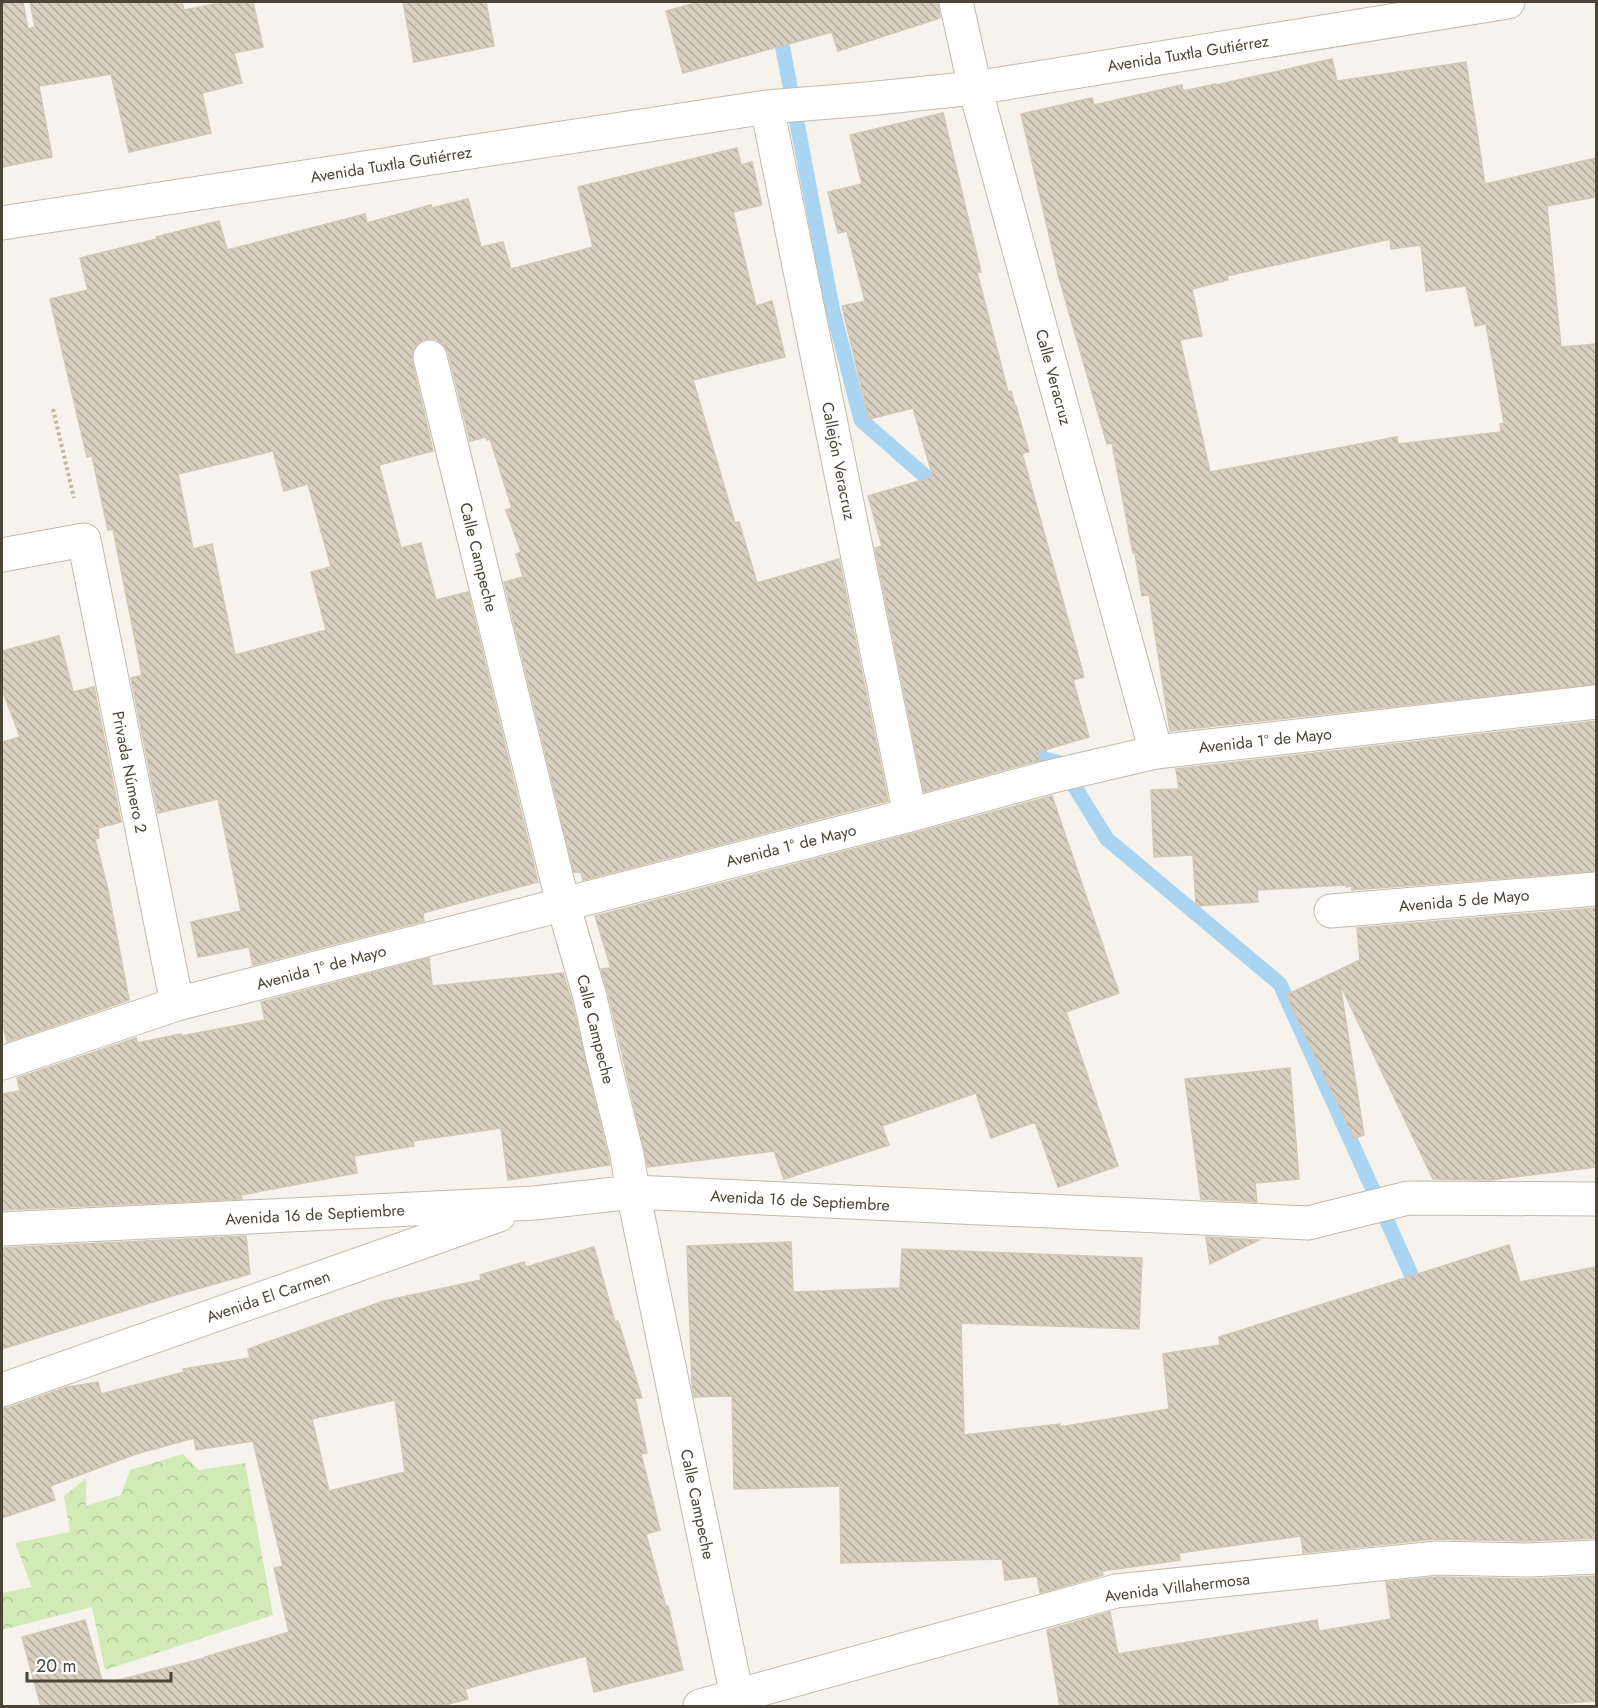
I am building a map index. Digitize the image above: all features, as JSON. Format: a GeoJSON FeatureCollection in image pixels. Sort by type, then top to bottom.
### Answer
{"type":"FeatureCollection","features":[{"type":"Feature","properties":{"kind":"street","name":"Calle Veracruz"},"geometry":{"type":"LineString","coordinates":[[956,2],[975,88],[1156,752]]}},
{"type":"Feature","properties":{"kind":"street","name":"Avenida Tuxtla Gutiérrez"},"geometry":{"type":"LineString","coordinates":[[2,223],[774,106],[975,88],[1508,2]]}},
{"type":"Feature","properties":{"kind":"street","name":"Callejón Veracruz"},"geometry":{"type":"LineString","coordinates":[[774,106],[910,815]]}},
{"type":"Feature","properties":{"kind":"street","name":"Calle Campeche"},"geometry":{"type":"LineString","coordinates":[[430,357],[563,904],[590,997],[627,1155],[738,1701]]}},
{"type":"Feature","properties":{"kind":"street"},"geometry":{"type":"LineString","coordinates":[[2,555],[84,540]]}},
{"type":"Feature","properties":{"kind":"street","name":"Privada Número 2"},"geometry":{"type":"LineString","coordinates":[[84,540],[177,1004]]}},
{"type":"Feature","properties":{"kind":"street","name":"Avenida 1º de Mayo"},"geometry":{"type":"LineString","coordinates":[[2,1063],[177,1004],[1106,763],[1156,752],[1596,702]]}},
{"type":"Feature","properties":{"kind":"street","name":"Avenida 5 de Mayo"},"geometry":{"type":"LineString","coordinates":[[1331,911],[1596,889]]}},
{"type":"Feature","properties":{"kind":"street","name":"Avenida 16 de Septiembre"},"geometry":{"type":"LineString","coordinates":[[2,1229],[535,1203],[633,1192],[1308,1223],[1408,1198],[1596,1199]]}},
{"type":"Feature","properties":{"kind":"street","name":"Avenida El Carmen"},"geometry":{"type":"LineString","coordinates":[[2,1390],[535,1203]]}},
{"type":"Feature","properties":{"kind":"street","name":"Avenida Villahermosa"},"geometry":{"type":"LineString","coordinates":[[700,1707],[738,1701],[1116,1591],[1437,1558],[1528,1560],[1596,1557]]}},
{"type":"Feature","properties":{"kind":"path"},"geometry":{"type":"LineString","coordinates":[[53,409],[84,540]]}},
{"type":"Feature","properties":{"kind":"green space"},"geometry":{"type":"Polygon","coordinates":[[[183,1454],[199,1470],[245,1463],[273,1615],[105,1670],[92,1607],[2,1630],[2,1593],[32,1587],[15,1543],[70,1532],[64,1496],[86,1478],[86,1506],[121,1495],[130,1470],[183,1454]]]}},
{"type":"Feature","properties":{"kind":"building"},"geometry":{"type":"Polygon","coordinates":[[[2,2],[23,2],[28,29],[35,27],[30,2],[182,2],[184,10],[225,2],[253,2],[263,47],[234,53],[242,83],[202,93],[211,133],[129,152],[111,74],[39,86],[52,157],[2,167],[2,2]]]}},
{"type":"Feature","properties":{"kind":"building"},"geometry":{"type":"Polygon","coordinates":[[[403,2],[486,2],[494,46],[414,62],[403,2]]]}},
{"type":"Feature","properties":{"kind":"building"},"geometry":{"type":"Polygon","coordinates":[[[699,2],[938,2],[940,18],[838,51],[832,32],[683,73],[666,11],[699,2]]]}},
{"type":"Feature","properties":{"kind":"building"},"geometry":{"type":"Polygon","coordinates":[[[1332,59],[1337,81],[1466,62],[1485,184],[1596,158],[1596,197],[1547,206],[1561,347],[1596,344],[1596,684],[1170,731],[1149,595],[1142,596],[1112,443],[1107,444],[1059,278],[1021,114],[1092,98],[1094,105],[1182,85],[1183,91],[1332,59]],[[1390,239],[1227,276],[1228,280],[1192,289],[1202,336],[1180,340],[1210,472],[1397,437],[1398,444],[1501,432],[1500,424],[1504,423],[1486,324],[1475,326],[1466,286],[1426,291],[1421,245],[1391,249],[1390,239]]]}},
{"type":"Feature","properties":{"kind":"building"},"geometry":{"type":"Polygon","coordinates":[[[943,113],[981,272],[977,272],[1008,392],[1011,391],[1029,452],[1022,453],[1084,677],[1073,680],[1089,737],[1037,752],[1040,760],[924,792],[875,548],[882,546],[868,496],[933,477],[913,408],[869,419],[842,306],[865,301],[847,231],[838,233],[828,192],[862,184],[850,135],[943,113]]]}},
{"type":"Feature","properties":{"kind":"building"},"geometry":{"type":"Polygon","coordinates":[[[737,148],[741,165],[752,162],[762,205],[733,212],[756,306],[772,301],[785,357],[693,380],[735,523],[739,522],[757,583],[839,559],[888,801],[583,880],[581,872],[574,872],[504,582],[523,577],[516,554],[521,552],[506,510],[512,508],[490,439],[487,440],[486,437],[470,441],[448,352],[436,339],[426,339],[417,344],[412,352],[412,361],[433,451],[379,465],[401,548],[421,543],[436,600],[468,592],[538,882],[423,913],[424,921],[253,965],[249,947],[198,957],[191,922],[241,911],[218,799],[158,813],[131,678],[142,675],[113,529],[108,530],[92,456],[87,457],[50,299],[88,290],[80,258],[219,221],[227,250],[365,214],[367,223],[431,205],[432,208],[468,199],[481,247],[503,242],[511,269],[593,247],[578,187],[737,148]],[[273,451],[178,474],[193,549],[212,544],[235,655],[326,630],[311,572],[331,567],[308,484],[284,491],[273,451]]]}},
{"type":"Feature","properties":{"kind":"building"},"geometry":{"type":"Polygon","coordinates":[[[59,636],[73,692],[94,687],[121,822],[98,828],[99,838],[95,839],[108,890],[129,1000],[7,1042],[2,1021],[2,742],[20,737],[2,689],[2,651],[59,636]]]}},
{"type":"Feature","properties":{"kind":"building"},"geometry":{"type":"Polygon","coordinates":[[[1596,721],[1596,871],[1352,890],[1352,886],[1346,887],[1346,885],[1257,890],[1258,902],[1196,906],[1193,855],[1154,857],[1151,790],[1179,789],[1176,769],[1596,721]]]}},
{"type":"Feature","properties":{"kind":"building"},"geometry":{"type":"Polygon","coordinates":[[[1052,796],[1119,993],[1066,1012],[1118,1166],[1058,1187],[1035,1122],[991,1138],[976,1093],[882,1126],[889,1145],[784,1179],[774,1151],[648,1167],[601,969],[611,968],[595,916],[1052,796]]]}},
{"type":"Feature","properties":{"kind":"building"},"geometry":{"type":"Polygon","coordinates":[[[1596,908],[1596,1167],[1490,1180],[1433,1179],[1340,984],[1364,1135],[1354,1138],[1286,995],[1360,960],[1357,928],[1596,908]]]}},
{"type":"Feature","properties":{"kind":"building"},"geometry":{"type":"Polygon","coordinates":[[[429,958],[432,986],[563,973],[572,1002],[610,1165],[508,1180],[501,1128],[413,1141],[414,1146],[354,1156],[357,1173],[241,1195],[242,1199],[2,1210],[2,1094],[20,1091],[17,1078],[136,1038],[137,1043],[265,1020],[261,1002],[429,958]]]}},
{"type":"Feature","properties":{"kind":"building"},"geometry":{"type":"Polygon","coordinates":[[[1290,1068],[1299,1179],[1255,1183],[1257,1202],[1201,1199],[1185,1079],[1290,1068]]]}},
{"type":"Feature","properties":{"kind":"building"},"geometry":{"type":"Polygon","coordinates":[[[246,1236],[250,1274],[2,1349],[2,1248],[246,1236]]]}},
{"type":"Feature","properties":{"kind":"building"},"geometry":{"type":"Polygon","coordinates":[[[1206,1237],[1259,1240],[1210,1264],[1206,1237]]]}},
{"type":"Feature","properties":{"kind":"building"},"geometry":{"type":"Polygon","coordinates":[[[791,1242],[793,1292],[900,1288],[902,1249],[1142,1258],[1139,1329],[961,1323],[964,1435],[1060,1424],[1060,1427],[1169,1409],[1163,1354],[1220,1345],[1219,1337],[1509,1245],[1520,1282],[1596,1267],[1596,1538],[1528,1541],[1435,1539],[1303,1553],[1301,1536],[1179,1553],[1180,1560],[1102,1571],[1103,1575],[1040,1593],[1037,1576],[1005,1580],[1002,1559],[841,1563],[840,1486],[734,1489],[732,1396],[694,1397],[692,1385],[687,1246],[791,1242]]]}},
{"type":"Feature","properties":{"kind":"building"},"geometry":{"type":"Polygon","coordinates":[[[594,1247],[615,1322],[618,1321],[642,1398],[635,1398],[647,1453],[641,1454],[660,1530],[646,1534],[666,1607],[668,1606],[683,1670],[594,1692],[586,1656],[465,1689],[468,1699],[437,1707],[41,1707],[22,1637],[85,1620],[103,1684],[205,1658],[289,1632],[274,1568],[283,1566],[253,1441],[196,1450],[194,1438],[136,1454],[50,1486],[55,1500],[2,1518],[2,1408],[8,1408],[67,1387],[98,1382],[101,1394],[184,1372],[183,1369],[250,1358],[248,1349],[384,1301],[481,1280],[480,1275],[524,1262],[526,1267],[594,1247]],[[395,1400],[312,1419],[329,1491],[405,1472],[395,1400]]]}},
{"type":"Feature","properties":{"kind":"building"},"geometry":{"type":"Polygon","coordinates":[[[1596,1576],[1596,1701],[1538,1707],[1060,1707],[1047,1630],[1110,1612],[1118,1654],[1317,1620],[1319,1631],[1391,1619],[1386,1582],[1438,1577],[1528,1579],[1596,1576]]]}},
{"type":"Feature","properties":{"kind":"waterway"},"geometry":{"type":"LineString","coordinates":[[774,2],[832,307],[861,420],[933,483],[946,488]]}},
{"type":"Feature","properties":{"kind":"waterway"},"geometry":{"type":"LineString","coordinates":[[1033,731],[1041,758],[1060,763],[1107,839],[1280,984],[1420,1294]]}}]}
